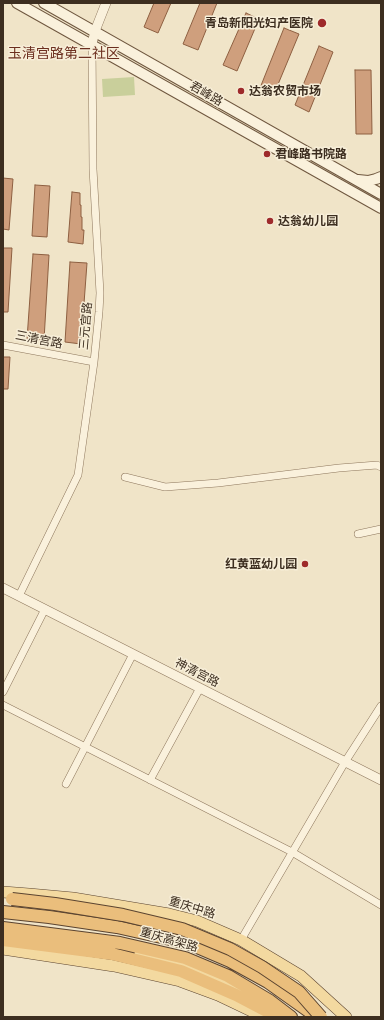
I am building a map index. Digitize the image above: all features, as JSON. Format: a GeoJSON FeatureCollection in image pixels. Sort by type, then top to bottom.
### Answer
{"type":"FeatureCollection","features":[{"type":"Feature","properties":{"kind":"highway"},"geometry":{"type":"LineString","coordinates":[[5,899],[55,904],[123,914],[182,929],[230,949],[262,967],[299,992],[322,1017]]}},
{"type":"Feature","properties":{"kind":"highway","name":"重庆高架路"},"geometry":{"type":"LineString","coordinates":[[3,912],[117,927],[154,934],[188,943],[230,961],[268,982],[317,1017]]}},
{"type":"Feature","properties":{"kind":"highway","name":"重庆高架路"},"geometry":{"type":"LineString","coordinates":[[3,928],[120,943],[185,958],[228,976],[270,1001],[291,1017]]}},
{"type":"Feature","properties":{"kind":"highway"},"geometry":{"type":"LineString","coordinates":[[4,941],[112,954],[181,971],[236,995],[278,1017]]}},
{"type":"Feature","properties":{"kind":"main road","name":"君峰路"},"geometry":{"type":"LineString","coordinates":[[17,3],[381,208]]}},
{"type":"Feature","properties":{"kind":"main road","name":"君峰路"},"geometry":{"type":"LineString","coordinates":[[44,3],[381,194]]}},
{"type":"Feature","properties":{"kind":"main road"},"geometry":{"type":"LineString","coordinates":[[356,180],[368,181],[381,177]]}},
{"type":"Feature","properties":{"kind":"main road","name":"重庆中路"},"geometry":{"type":"LineString","coordinates":[[5,899],[29,894],[73,898],[169,914],[197,921],[241,940],[301,976],[346,1017]]}},
{"type":"Feature","properties":{"kind":"main road"},"geometry":{"type":"LineString","coordinates":[[4,941],[180,981],[218,995],[264,1017]]}},
{"type":"Feature","properties":{"kind":"main road"},"geometry":{"type":"LineString","coordinates":[[4,941],[119,948],[182,964],[232,986],[285,1017]]}},
{"type":"Feature","properties":{"kind":"street"},"geometry":{"type":"LineString","coordinates":[[92,44],[95,31],[106,3]]}},
{"type":"Feature","properties":{"kind":"street","name":"三元宫路"},"geometry":{"type":"LineString","coordinates":[[19,596],[78,475],[94,362],[100,293],[93,169],[92,44]]}},
{"type":"Feature","properties":{"kind":"street","name":"三清宫路"},"geometry":{"type":"LineString","coordinates":[[3,345],[94,362]]}},
{"type":"Feature","properties":{"kind":"street"},"geometry":{"type":"LineString","coordinates":[[125,477],[165,487],[218,483],[339,468],[377,465],[381,467]]}},
{"type":"Feature","properties":{"kind":"street"},"geometry":{"type":"LineString","coordinates":[[358,534],[381,529]]}},
{"type":"Feature","properties":{"kind":"street","name":"神清宫路"},"geometry":{"type":"LineString","coordinates":[[3,588],[381,780]]}},
{"type":"Feature","properties":{"kind":"street"},"geometry":{"type":"LineString","coordinates":[[3,692],[45,609]]}},
{"type":"Feature","properties":{"kind":"street"},"geometry":{"type":"LineString","coordinates":[[66,784],[133,654]]}},
{"type":"Feature","properties":{"kind":"street"},"geometry":{"type":"LineString","coordinates":[[150,780],[200,688]]}},
{"type":"Feature","properties":{"kind":"street"},"geometry":{"type":"LineString","coordinates":[[3,704],[292,852],[381,905]]}},
{"type":"Feature","properties":{"kind":"street"},"geometry":{"type":"LineString","coordinates":[[241,940],[345,762],[381,706]]}},
{"type":"Feature","properties":{"kind":"green space"},"geometry":{"type":"Polygon","coordinates":[[[134,77],[135,95],[103,97],[102,79],[134,77]]]}},
{"type":"Feature","properties":{"kind":"building"},"geometry":{"type":"Polygon","coordinates":[[[154,3],[171,3],[158,33],[144,27],[154,3]]]}},
{"type":"Feature","properties":{"kind":"building"},"geometry":{"type":"Polygon","coordinates":[[[200,3],[217,3],[198,50],[183,44],[200,3]]]}},
{"type":"Feature","properties":{"kind":"building"},"geometry":{"type":"Polygon","coordinates":[[[246,13],[259,19],[237,71],[223,65],[246,13]]]}},
{"type":"Feature","properties":{"kind":"building"},"geometry":{"type":"Polygon","coordinates":[[[284,28],[299,34],[274,94],[260,88],[284,28]]]}},
{"type":"Feature","properties":{"kind":"building"},"geometry":{"type":"Polygon","coordinates":[[[319,46],[333,52],[309,112],[295,105],[319,46]]]}},
{"type":"Feature","properties":{"kind":"building"},"geometry":{"type":"Polygon","coordinates":[[[355,70],[371,70],[372,134],[356,134],[355,70]]]}},
{"type":"Feature","properties":{"kind":"building"},"geometry":{"type":"Polygon","coordinates":[[[3,178],[13,179],[9,230],[3,229],[3,178]]]}},
{"type":"Feature","properties":{"kind":"building"},"geometry":{"type":"Polygon","coordinates":[[[35,185],[50,186],[47,237],[32,236],[35,185]]]}},
{"type":"Feature","properties":{"kind":"building"},"geometry":{"type":"Polygon","coordinates":[[[72,192],[80,193],[82,230],[84,230],[83,244],[68,242],[72,192]]]}},
{"type":"Feature","properties":{"kind":"building"},"geometry":{"type":"Polygon","coordinates":[[[3,248],[12,248],[8,312],[3,312],[3,248]]]}},
{"type":"Feature","properties":{"kind":"building"},"geometry":{"type":"Polygon","coordinates":[[[33,254],[49,255],[44,340],[27,339],[33,254]]]}},
{"type":"Feature","properties":{"kind":"building"},"geometry":{"type":"Polygon","coordinates":[[[70,262],[87,263],[81,344],[65,342],[70,262]]]}},
{"type":"Feature","properties":{"kind":"building"},"geometry":{"type":"Polygon","coordinates":[[[3,357],[10,357],[8,389],[3,389],[3,357]]]}},
{"type":"Feature","properties":{"kind":"place","name":"青岛新阳光妇产医院"},"geometry":{"type":"Point","coordinates":[322,23]}},
{"type":"Feature","properties":{"kind":"place","name":"达翁农贸市场"},"geometry":{"type":"Point","coordinates":[241,91]}},
{"type":"Feature","properties":{"kind":"place","name":"君峰路书院路"},"geometry":{"type":"Point","coordinates":[267,154]}},
{"type":"Feature","properties":{"kind":"place","name":"达翁幼儿园"},"geometry":{"type":"Point","coordinates":[270,221]}},
{"type":"Feature","properties":{"kind":"place","name":"红黄蓝幼儿园"},"geometry":{"type":"Point","coordinates":[305,564]}},
{"type":"Feature","properties":{"kind":"district","name":"玉清宫路第二社区"},"geometry":{"type":"Point","coordinates":[64,54]}}]}
